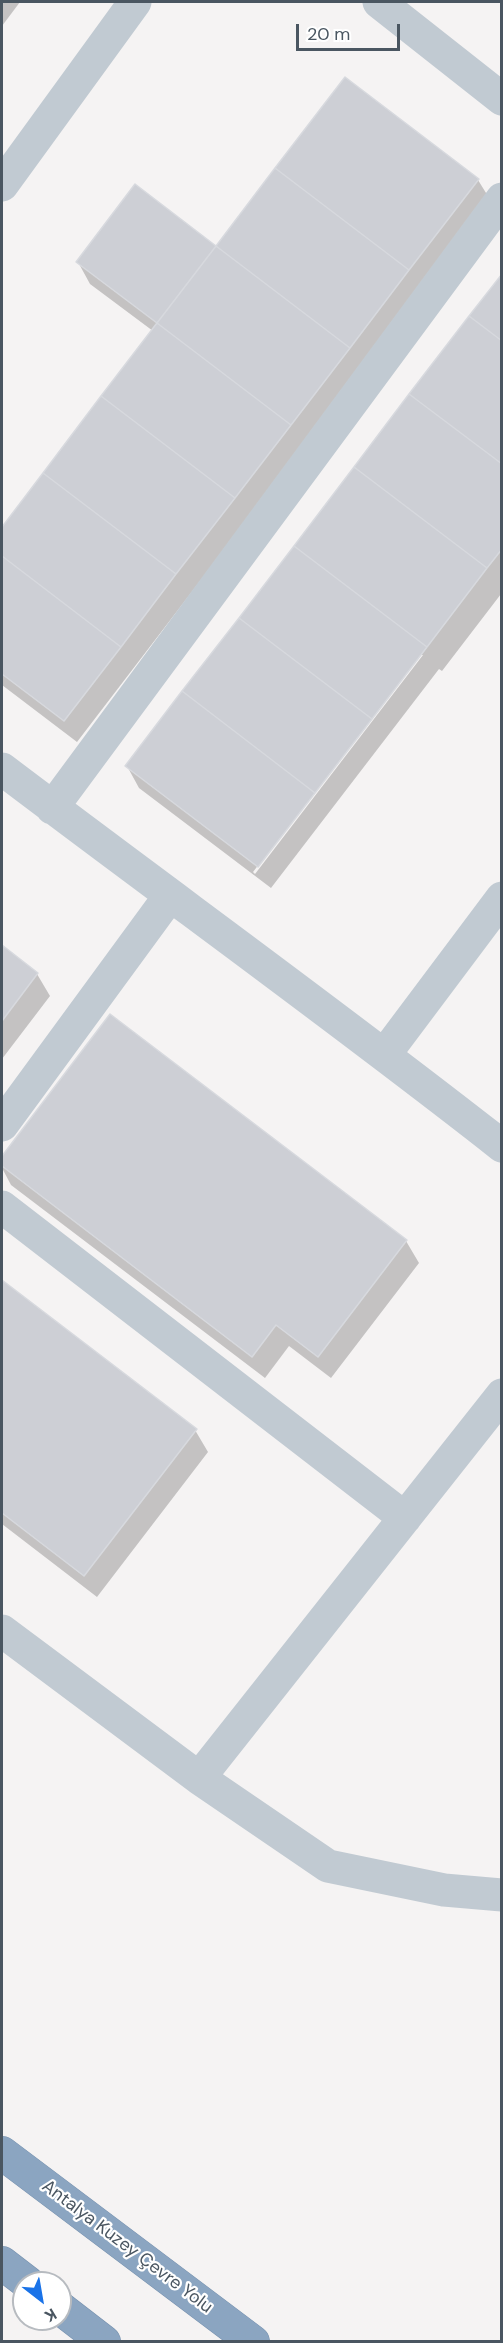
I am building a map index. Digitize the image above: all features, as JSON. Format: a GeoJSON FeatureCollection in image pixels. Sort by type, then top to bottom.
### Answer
{"type":"FeatureCollection","features":[{"type":"Feature","properties":{"kind":"highway","name":"Antalya Kuzey Çevre Yolu"},"geometry":{"type":"LineString","coordinates":[[2,2152],[253,2342]]}},
{"type":"Feature","properties":{"kind":"highway"},"geometry":{"type":"LineString","coordinates":[[72,2317],[104,2342]]}},
{"type":"Feature","properties":{"kind":"street"},"geometry":{"type":"LineString","coordinates":[[2,185],[135,2]]}},
{"type":"Feature","properties":{"kind":"street"},"geometry":{"type":"LineString","coordinates":[[379,2],[501,99]]}},
{"type":"Feature","properties":{"kind":"street"},"geometry":{"type":"LineString","coordinates":[[52,808],[501,199]]}},
{"type":"Feature","properties":{"kind":"street"},"geometry":{"type":"LineString","coordinates":[[2,769],[169,897],[385,1054],[501,1146]]}},
{"type":"Feature","properties":{"kind":"street"},"geometry":{"type":"LineString","coordinates":[[2,1125],[169,897]]}},
{"type":"Feature","properties":{"kind":"street"},"geometry":{"type":"LineString","coordinates":[[385,1054],[501,898]]}},
{"type":"Feature","properties":{"kind":"street"},"geometry":{"type":"LineString","coordinates":[[2,1207],[405,1518]]}},
{"type":"Feature","properties":{"kind":"street"},"geometry":{"type":"LineString","coordinates":[[199,1778],[501,1395]]}},
{"type":"Feature","properties":{"kind":"street"},"geometry":{"type":"LineString","coordinates":[[2,1631],[199,1778],[328,1866],[444,1890],[501,1895]]}},
{"type":"Feature","properties":{"kind":"building"},"geometry":{"type":"Polygon","coordinates":[[[345,77],[479,179],[409,270],[275,168],[345,77]]]}},
{"type":"Feature","properties":{"kind":"building"},"geometry":{"type":"Polygon","coordinates":[[[275,168],[409,270],[350,348],[216,246],[275,168]]]}},
{"type":"Feature","properties":{"kind":"building"},"geometry":{"type":"Polygon","coordinates":[[[135,184],[216,246],[157,323],[76,262],[135,184]]]}},
{"type":"Feature","properties":{"kind":"building"},"geometry":{"type":"Polygon","coordinates":[[[216,246],[350,348],[291,425],[157,323],[216,246]]]}},
{"type":"Feature","properties":{"kind":"building"},"geometry":{"type":"Polygon","coordinates":[[[502,274],[502,341],[469,316],[502,274]]]}},
{"type":"Feature","properties":{"kind":"building"},"geometry":{"type":"Polygon","coordinates":[[[469,316],[502,341],[502,464],[409,394],[469,316]]]}},
{"type":"Feature","properties":{"kind":"building"},"geometry":{"type":"Polygon","coordinates":[[[157,323],[291,425],[235,498],[101,396],[157,323]]]}},
{"type":"Feature","properties":{"kind":"building"},"geometry":{"type":"Polygon","coordinates":[[[409,394],[502,464],[502,549],[487,568],[354,467],[409,394]]]}},
{"type":"Feature","properties":{"kind":"building"},"geometry":{"type":"Polygon","coordinates":[[[101,396],[235,498],[176,574],[43,473],[101,396]]]}},
{"type":"Feature","properties":{"kind":"building"},"geometry":{"type":"Polygon","coordinates":[[[354,467],[487,568],[427,647],[294,546],[354,467]]]}},
{"type":"Feature","properties":{"kind":"building"},"geometry":{"type":"Polygon","coordinates":[[[43,473],[176,574],[121,647],[2,556],[2,527],[43,473]]]}},
{"type":"Feature","properties":{"kind":"building"},"geometry":{"type":"Polygon","coordinates":[[[294,546],[427,647],[372,719],[239,618],[294,546]]]}},
{"type":"Feature","properties":{"kind":"building"},"geometry":{"type":"Polygon","coordinates":[[[2,556],[121,647],[64,721],[2,674],[2,556]]]}},
{"type":"Feature","properties":{"kind":"building"},"geometry":{"type":"Polygon","coordinates":[[[239,618],[372,719],[315,793],[182,691],[239,618]]]}},
{"type":"Feature","properties":{"kind":"building"},"geometry":{"type":"Polygon","coordinates":[[[182,691],[315,793],[258,867],[125,766],[182,691]]]}},
{"type":"Feature","properties":{"kind":"building"},"geometry":{"type":"Polygon","coordinates":[[[2,945],[38,973],[2,1021],[2,945]]]}},
{"type":"Feature","properties":{"kind":"building"},"geometry":{"type":"Polygon","coordinates":[[[110,1014],[407,1240],[318,1357],[276,1325],[252,1357],[2,1166],[2,1156],[110,1014]]]}},
{"type":"Feature","properties":{"kind":"building"},"geometry":{"type":"Polygon","coordinates":[[[2,1280],[197,1429],[84,1576],[2,1513],[2,1280]]]}}]}
